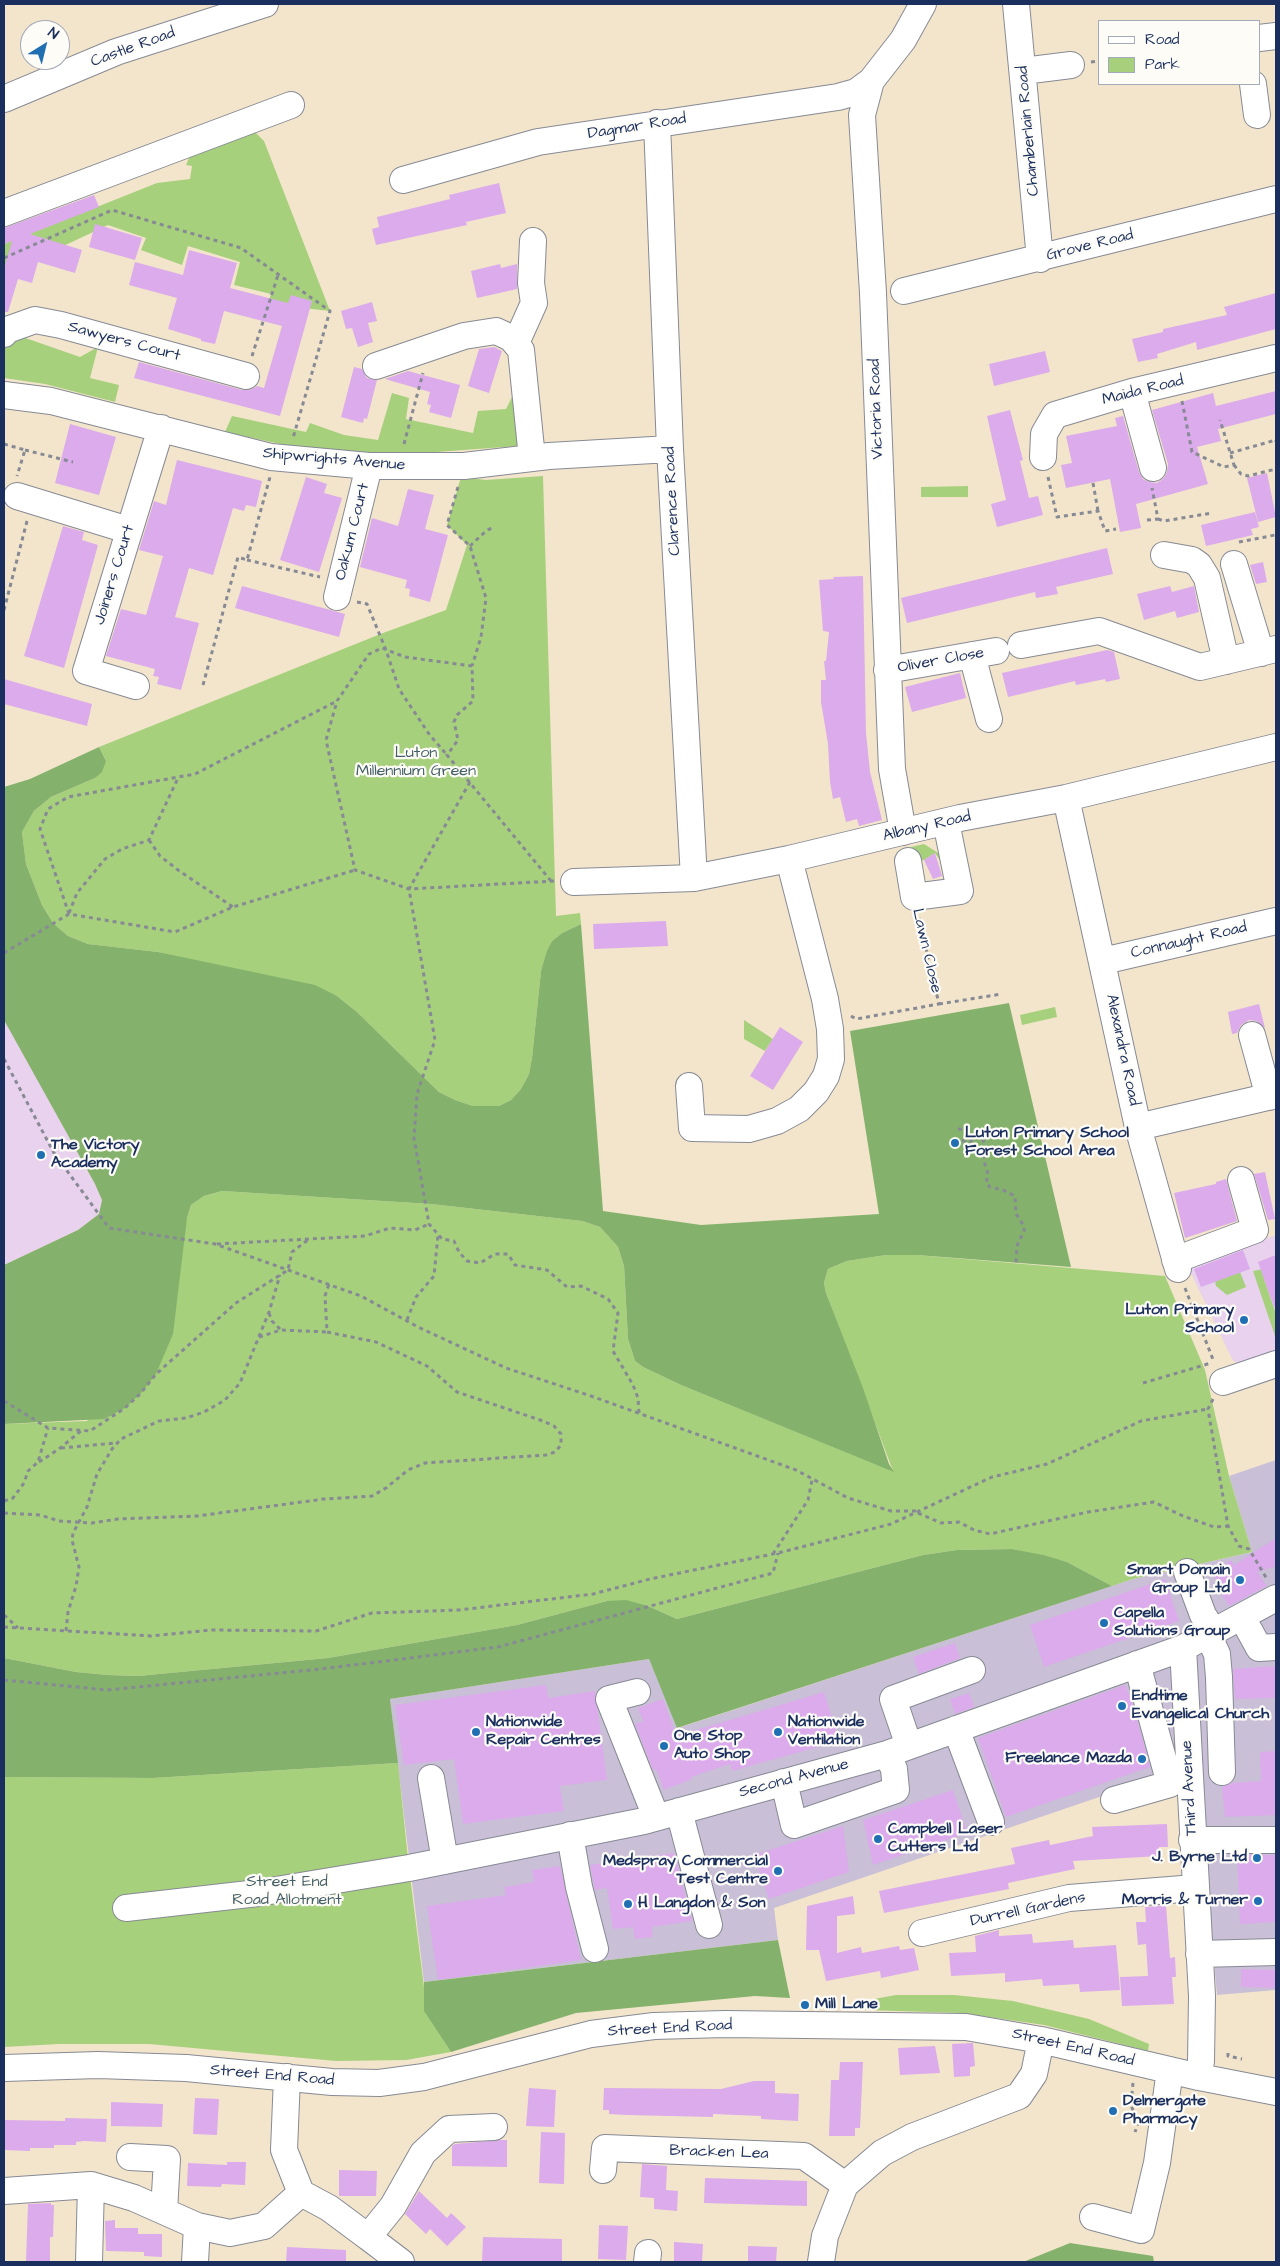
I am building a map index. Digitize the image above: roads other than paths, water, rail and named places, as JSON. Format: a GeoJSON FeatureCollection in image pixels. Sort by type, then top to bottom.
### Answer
{"type":"FeatureCollection","features":[{"type":"Feature","properties":{"kind":"street","name":"Castle Road"},"geometry":{"type":"LineString","coordinates":[[4,99],[116,52],[265,4]]}},
{"type":"Feature","properties":{"kind":"street","name":"Victoria Road"},"geometry":{"type":"LineString","coordinates":[[902,832],[892,769],[873,293],[862,115],[871,81],[903,40],[923,4]]}},
{"type":"Feature","properties":{"kind":"street","name":"Chamberlain Road"},"geometry":{"type":"LineString","coordinates":[[1016,4],[1040,259]]}},
{"type":"Feature","properties":{"kind":"street"},"geometry":{"type":"LineString","coordinates":[[1260,38],[1276,36]]}},
{"type":"Feature","properties":{"kind":"street"},"geometry":{"type":"LineString","coordinates":[[1023,71],[1071,65]]}},
{"type":"Feature","properties":{"kind":"street","name":"Dagmar Road"},"geometry":{"type":"LineString","coordinates":[[403,180],[538,142],[838,96],[856,92],[871,81]]}},
{"type":"Feature","properties":{"kind":"street"},"geometry":{"type":"LineString","coordinates":[[1253,85],[1257,115]]}},
{"type":"Feature","properties":{"kind":"street"},"geometry":{"type":"LineString","coordinates":[[4,213],[291,104]]}},
{"type":"Feature","properties":{"kind":"street","name":"Clarence Road"},"geometry":{"type":"LineString","coordinates":[[657,123],[670,449],[694,878]]}},
{"type":"Feature","properties":{"kind":"street","name":"Grove Road"},"geometry":{"type":"LineString","coordinates":[[904,291],[1040,259],[1276,199]]}},
{"type":"Feature","properties":{"kind":"street"},"geometry":{"type":"LineString","coordinates":[[516,343],[534,303],[531,283],[533,241]]}},
{"type":"Feature","properties":{"kind":"street","name":"Sawyers Court"},"geometry":{"type":"LineString","coordinates":[[4,334],[7,330],[35,320],[61,325],[246,376]]}},
{"type":"Feature","properties":{"kind":"street"},"geometry":{"type":"LineString","coordinates":[[376,366],[464,336],[496,331],[511,338],[522,350],[532,458]]}},
{"type":"Feature","properties":{"kind":"street","name":"Maida Road"},"geometry":{"type":"LineString","coordinates":[[1043,457],[1044,434],[1055,415],[1132,392],[1276,358]]}},
{"type":"Feature","properties":{"kind":"street"},"geometry":{"type":"LineString","coordinates":[[1132,392],[1153,468]]}},
{"type":"Feature","properties":{"kind":"street","name":"Shipwrights Avenue"},"geometry":{"type":"LineString","coordinates":[[4,395],[51,401],[161,428],[270,457],[280,464],[464,466],[532,458],[670,449]]}},
{"type":"Feature","properties":{"kind":"street","name":"Joiners Court"},"geometry":{"type":"LineString","coordinates":[[136,686],[86,671],[161,428]]}},
{"type":"Feature","properties":{"kind":"street","name":"Oakum Court"},"geometry":{"type":"LineString","coordinates":[[338,592],[369,466]]}},
{"type":"Feature","properties":{"kind":"street"},"geometry":{"type":"LineString","coordinates":[[23,505],[128,530]]}},
{"type":"Feature","properties":{"kind":"street"},"geometry":{"type":"LineString","coordinates":[[1164,555],[1192,560],[1199,565],[1207,578],[1226,661]]}},
{"type":"Feature","properties":{"kind":"street"},"geometry":{"type":"LineString","coordinates":[[1021,645],[1099,631],[1200,668],[1269,651],[1234,564]]}},
{"type":"Feature","properties":{"kind":"street","name":"Oliver Close"},"geometry":{"type":"LineString","coordinates":[[887,670],[984,653],[989,719]]}},
{"type":"Feature","properties":{"kind":"street","name":"Albany Road"},"geometry":{"type":"LineString","coordinates":[[574,882],[694,878],[789,859],[946,822],[1066,798],[1276,747]]}},
{"type":"Feature","properties":{"kind":"street","name":"Alexandra Road"},"geometry":{"type":"LineString","coordinates":[[1066,798],[1138,1126],[1176,1265],[1255,1230],[1241,1180]]}},
{"type":"Feature","properties":{"kind":"street"},"geometry":{"type":"LineString","coordinates":[[908,862],[914,897],[960,891],[946,822]]}},
{"type":"Feature","properties":{"kind":"street"},"geometry":{"type":"LineString","coordinates":[[690,1086],[692,1128],[750,1129],[777,1121],[799,1109],[823,1082],[831,1059],[830,1029],[825,999],[789,859]]}},
{"type":"Feature","properties":{"kind":"street","name":"Connaught Road"},"geometry":{"type":"LineString","coordinates":[[1103,960],[1276,921]]}},
{"type":"Feature","properties":{"kind":"street"},"geometry":{"type":"LineString","coordinates":[[1138,1126],[1273,1096],[1252,1035]]}},
{"type":"Feature","properties":{"kind":"street"},"geometry":{"type":"LineString","coordinates":[[1218,1372],[1276,1364]]}},
{"type":"Feature","properties":{"kind":"street"},"geometry":{"type":"LineString","coordinates":[[1187,1572],[1217,1654],[1222,1772]]}},
{"type":"Feature","properties":{"kind":"street","name":"Second Avenue"},"geometry":{"type":"LineString","coordinates":[[126,1908],[258,1893],[409,1868],[667,1814],[784,1782],[898,1750],[1183,1648],[1242,1617],[1274,1592]]}},
{"type":"Feature","properties":{"kind":"street"},"geometry":{"type":"LineString","coordinates":[[1242,1617],[1259,1648],[1276,1647]]}},
{"type":"Feature","properties":{"kind":"street","name":"Third Avenue"},"geometry":{"type":"LineString","coordinates":[[1183,1648],[1202,2033],[1199,2077]]}},
{"type":"Feature","properties":{"kind":"street"},"geometry":{"type":"LineString","coordinates":[[1114,1800],[1170,1784],[1137,1664]]}},
{"type":"Feature","properties":{"kind":"street"},"geometry":{"type":"LineString","coordinates":[[784,1782],[794,1825],[896,1790],[894,1769],[898,1750],[892,1699],[972,1670]]}},
{"type":"Feature","properties":{"kind":"street"},"geometry":{"type":"LineString","coordinates":[[637,1692],[609,1699],[667,1814],[708,1925]]}},
{"type":"Feature","properties":{"kind":"street"},"geometry":{"type":"LineString","coordinates":[[956,1729],[991,1822]]}},
{"type":"Feature","properties":{"kind":"street"},"geometry":{"type":"LineString","coordinates":[[431,1778],[445,1861]]}},
{"type":"Feature","properties":{"kind":"street"},"geometry":{"type":"LineString","coordinates":[[570,1835],[579,1888],[595,1949]]}},
{"type":"Feature","properties":{"kind":"street"},"geometry":{"type":"LineString","coordinates":[[1192,1840],[1276,1840]]}},
{"type":"Feature","properties":{"kind":"street","name":"Durrell Gardens"},"geometry":{"type":"LineString","coordinates":[[922,1933],[1069,1898],[1195,1888]]}},
{"type":"Feature","properties":{"kind":"street"},"geometry":{"type":"LineString","coordinates":[[1199,1954],[1276,1952]]}},
{"type":"Feature","properties":{"kind":"street","name":"Street End Road"},"geometry":{"type":"LineString","coordinates":[[4,2068],[98,2065],[186,2068],[332,2082],[379,2084],[424,2077],[592,2034],[654,2026],[725,2024],[966,2027],[1040,2040],[1199,2077],[1276,2092]]}},
{"type":"Feature","properties":{"kind":"street"},"geometry":{"type":"LineString","coordinates":[[821,2262],[825,2236],[845,2186],[882,2154],[912,2138],[1019,2096],[1034,2074],[1040,2040]]}},
{"type":"Feature","properties":{"kind":"street"},"geometry":{"type":"LineString","coordinates":[[1093,2217],[1141,2230],[1157,2163],[1170,2070]]}},
{"type":"Feature","properties":{"kind":"street"},"geometry":{"type":"LineString","coordinates":[[286,2077],[284,2150],[301,2193],[329,2208],[401,2262]]}},
{"type":"Feature","properties":{"kind":"street"},"geometry":{"type":"LineString","coordinates":[[368,2237],[393,2206],[423,2153],[449,2128],[494,2127]]}},
{"type":"Feature","properties":{"kind":"street","name":"Bracken Lea"},"geometry":{"type":"LineString","coordinates":[[603,2170],[605,2148],[804,2156],[845,2186]]}},
{"type":"Feature","properties":{"kind":"street"},"geometry":{"type":"LineString","coordinates":[[130,2157],[167,2159],[164,2211]]}},
{"type":"Feature","properties":{"kind":"street"},"geometry":{"type":"LineString","coordinates":[[4,2191],[90,2185],[134,2198],[197,2226],[230,2233],[264,2226],[301,2193]]}},
{"type":"Feature","properties":{"kind":"street"},"geometry":{"type":"LineString","coordinates":[[89,2262],[90,2185]]}},
{"type":"Feature","properties":{"kind":"street"},"geometry":{"type":"LineString","coordinates":[[195,2262],[197,2226]]}},
{"type":"Feature","properties":{"kind":"place","name":"Luton Primary School Forest School Area"},"geometry":{"type":"Point","coordinates":[955,1143]}},
{"type":"Feature","properties":{"kind":"place","name":"The Victory Academy"},"geometry":{"type":"Point","coordinates":[41,1155]}},
{"type":"Feature","properties":{"kind":"place","name":"Luton Primary School"},"geometry":{"type":"Point","coordinates":[1244,1320]}},
{"type":"Feature","properties":{"kind":"place","name":"Smart Domain Group Ltd"},"geometry":{"type":"Point","coordinates":[1240,1580]}},
{"type":"Feature","properties":{"kind":"place","name":"Capella Solutions Group"},"geometry":{"type":"Point","coordinates":[1104,1623]}},
{"type":"Feature","properties":{"kind":"place","name":"Endtime Evangelical Church"},"geometry":{"type":"Point","coordinates":[1122,1706]}},
{"type":"Feature","properties":{"kind":"place","name":"Nationwide Repair Centres"},"geometry":{"type":"Point","coordinates":[476,1732]}},
{"type":"Feature","properties":{"kind":"place","name":"Nationwide Ventilation"},"geometry":{"type":"Point","coordinates":[778,1732]}},
{"type":"Feature","properties":{"kind":"place","name":"One Stop Auto Shop"},"geometry":{"type":"Point","coordinates":[664,1746]}},
{"type":"Feature","properties":{"kind":"place","name":"Freelance Mazda"},"geometry":{"type":"Point","coordinates":[1142,1759]}},
{"type":"Feature","properties":{"kind":"place","name":"Campbell Laser Cutters Ltd"},"geometry":{"type":"Point","coordinates":[878,1839]}},
{"type":"Feature","properties":{"kind":"place","name":"J. Byrne Ltd"},"geometry":{"type":"Point","coordinates":[1257,1858]}},
{"type":"Feature","properties":{"kind":"place","name":"Medspray Commercial Test Centre"},"geometry":{"type":"Point","coordinates":[778,1871]}},
{"type":"Feature","properties":{"kind":"place","name":"Morris & Turner"},"geometry":{"type":"Point","coordinates":[1258,1901]}},
{"type":"Feature","properties":{"kind":"place","name":"H Langdon & Son"},"geometry":{"type":"Point","coordinates":[628,1904]}},
{"type":"Feature","properties":{"kind":"place","name":"Mill Lane"},"geometry":{"type":"Point","coordinates":[805,2005]}},
{"type":"Feature","properties":{"kind":"place","name":"Delmergate Pharmacy"},"geometry":{"type":"Point","coordinates":[1113,2111]}},
{"type":"Feature","properties":{"kind":"park label","name":"Luton Millennium Green"},"geometry":{"type":"Point","coordinates":[416,763]}},
{"type":"Feature","properties":{"kind":"park label","name":"Street End Road Allotment"},"geometry":{"type":"Point","coordinates":[287,1892]}}]}
